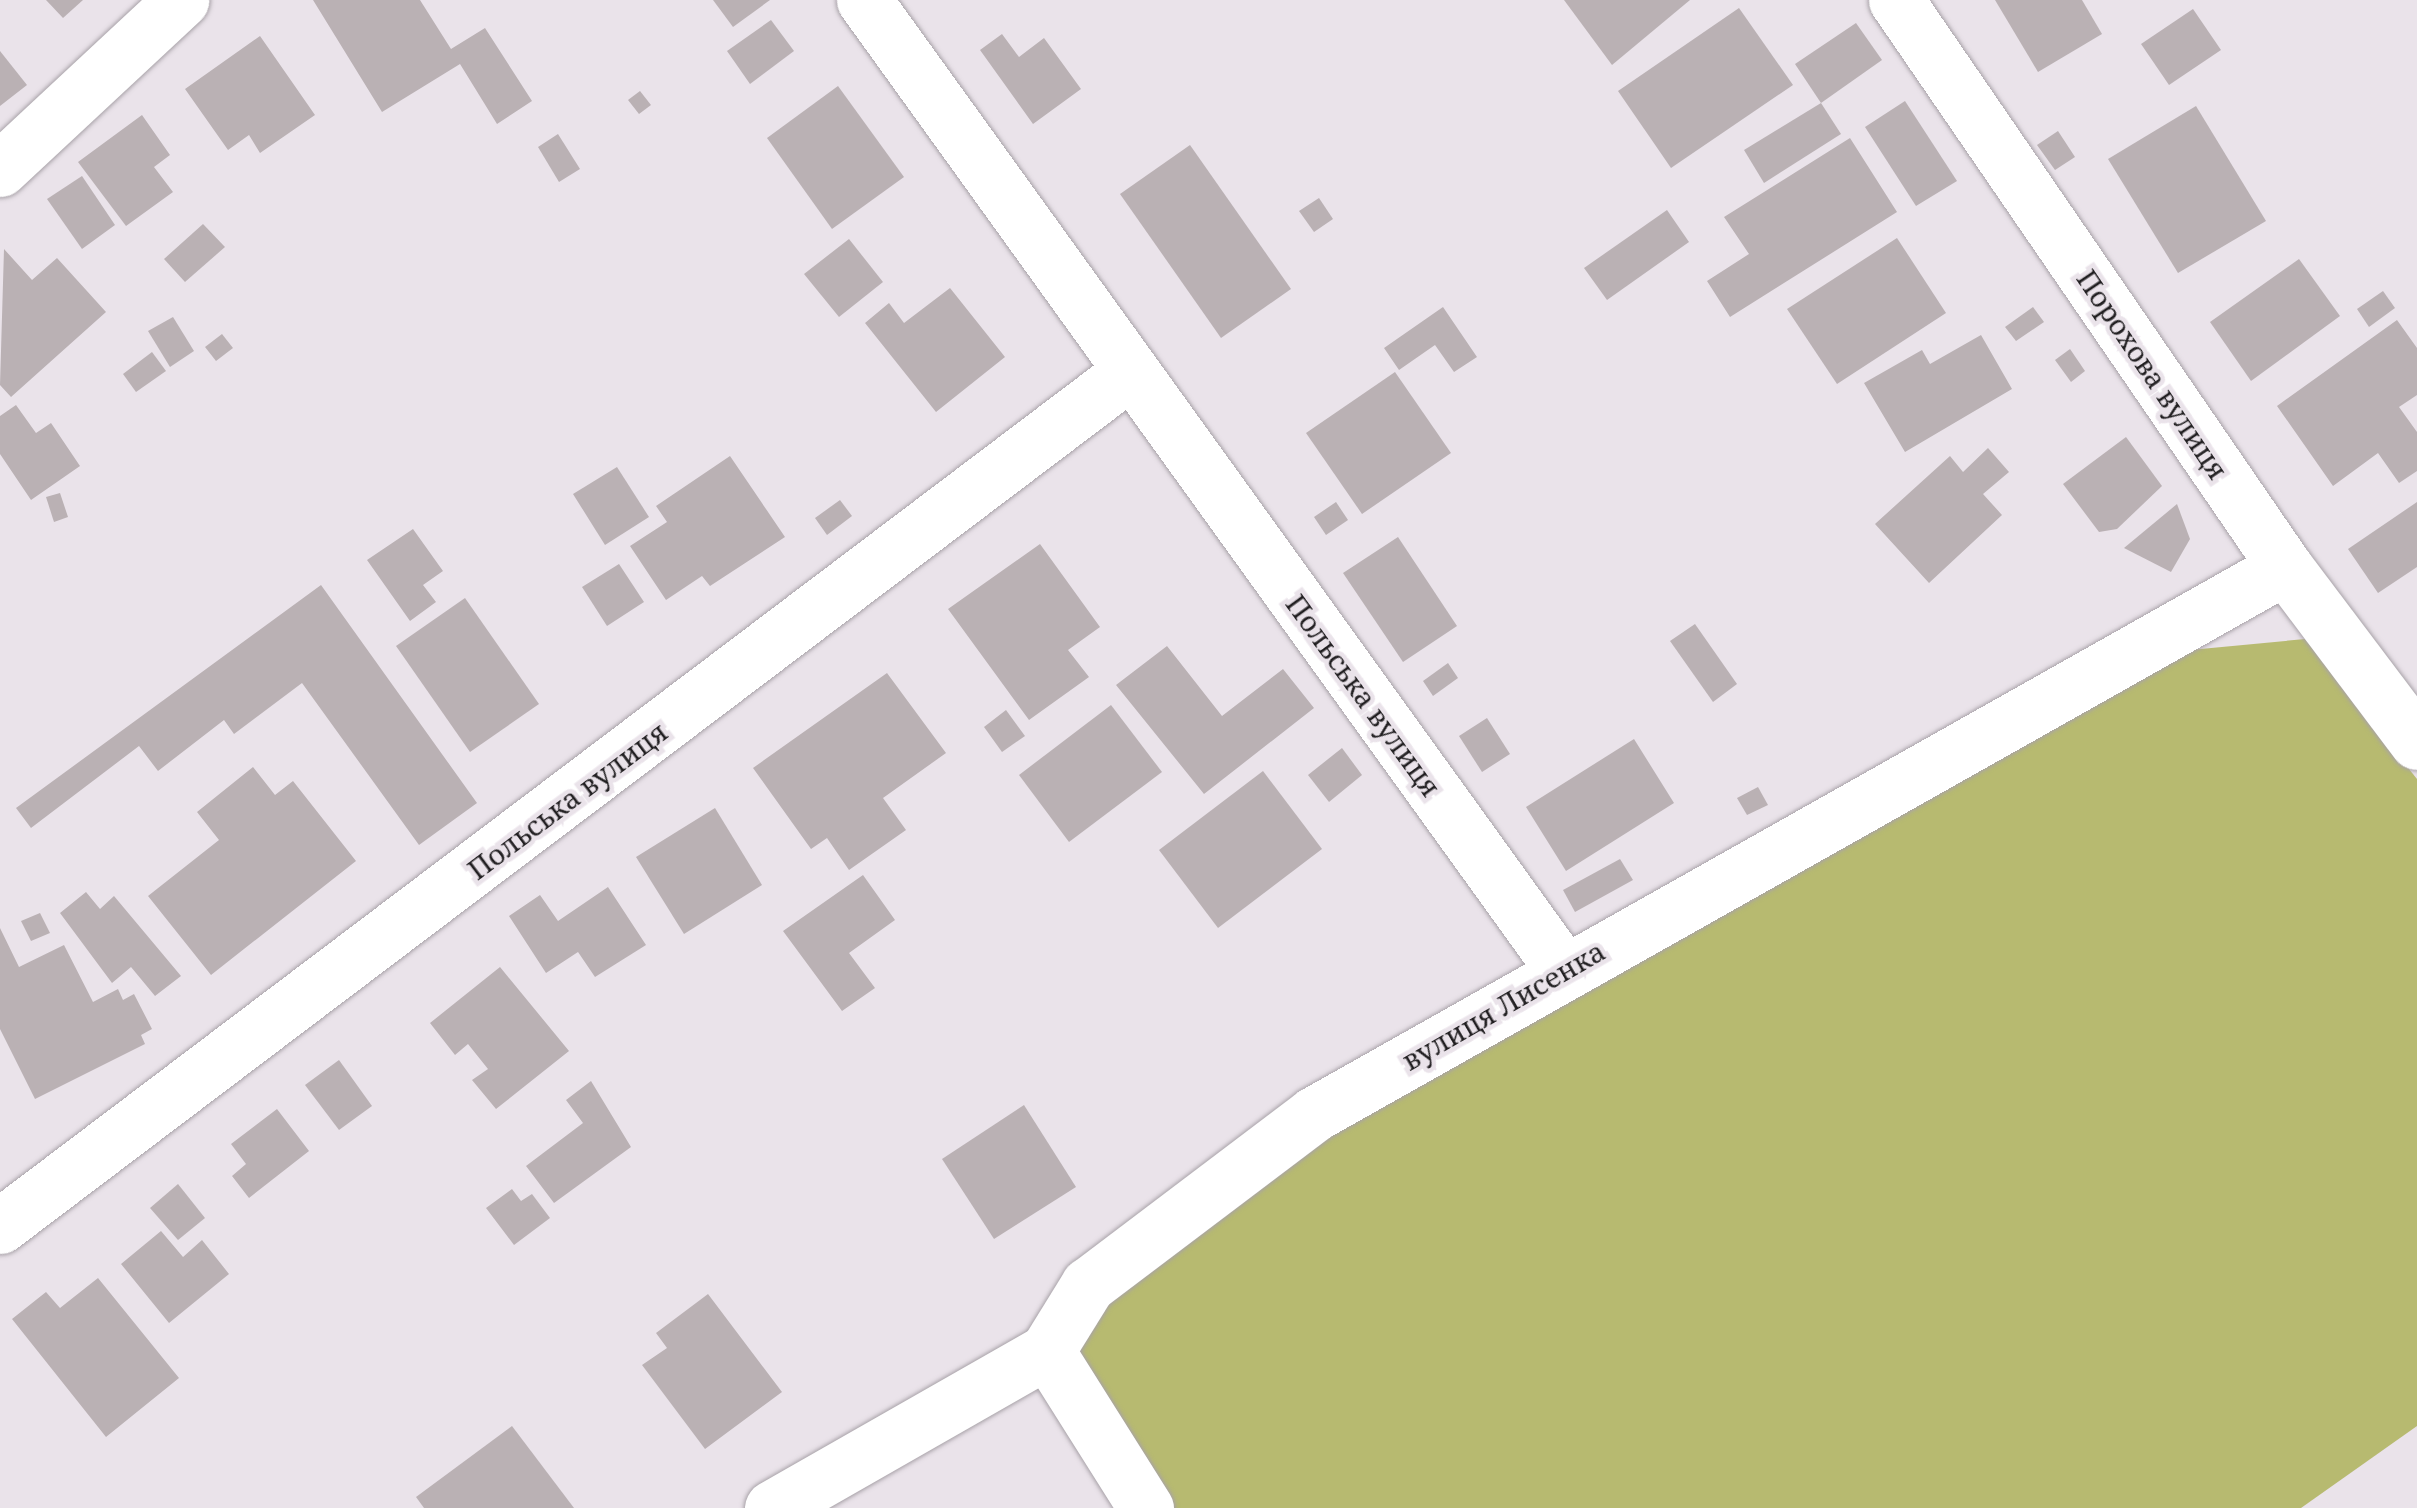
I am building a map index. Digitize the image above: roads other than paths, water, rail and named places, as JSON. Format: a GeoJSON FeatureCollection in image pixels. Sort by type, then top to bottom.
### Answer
{"type":"FeatureCollection","features":[{"type":"Feature","properties":{"kind":"street"},"geometry":{"type":"LineString","coordinates":[[0,169],[181,0]]}},
{"type":"Feature","properties":{"kind":"street","name":"Польська вулиця"},"geometry":{"type":"LineString","coordinates":[[864,0],[1562,970]]}},
{"type":"Feature","properties":{"kind":"street","name":"Порохова вулиця"},"geometry":{"type":"LineString","coordinates":[[1896,0],[2285,568],[2417,742]]}},
{"type":"Feature","properties":{"kind":"street","name":"Польська вулиця"},"geometry":{"type":"LineString","coordinates":[[0,1226],[1130,371]]}},
{"type":"Feature","properties":{"kind":"street","name":"вулиця Лисенка"},"geometry":{"type":"LineString","coordinates":[[772,1508],[1047,1351],[1088,1285],[1314,1114],[1562,970],[2285,568]]}},
{"type":"Feature","properties":{"kind":"street"},"geometry":{"type":"LineString","coordinates":[[1047,1351],[1146,1508]]}}]}
